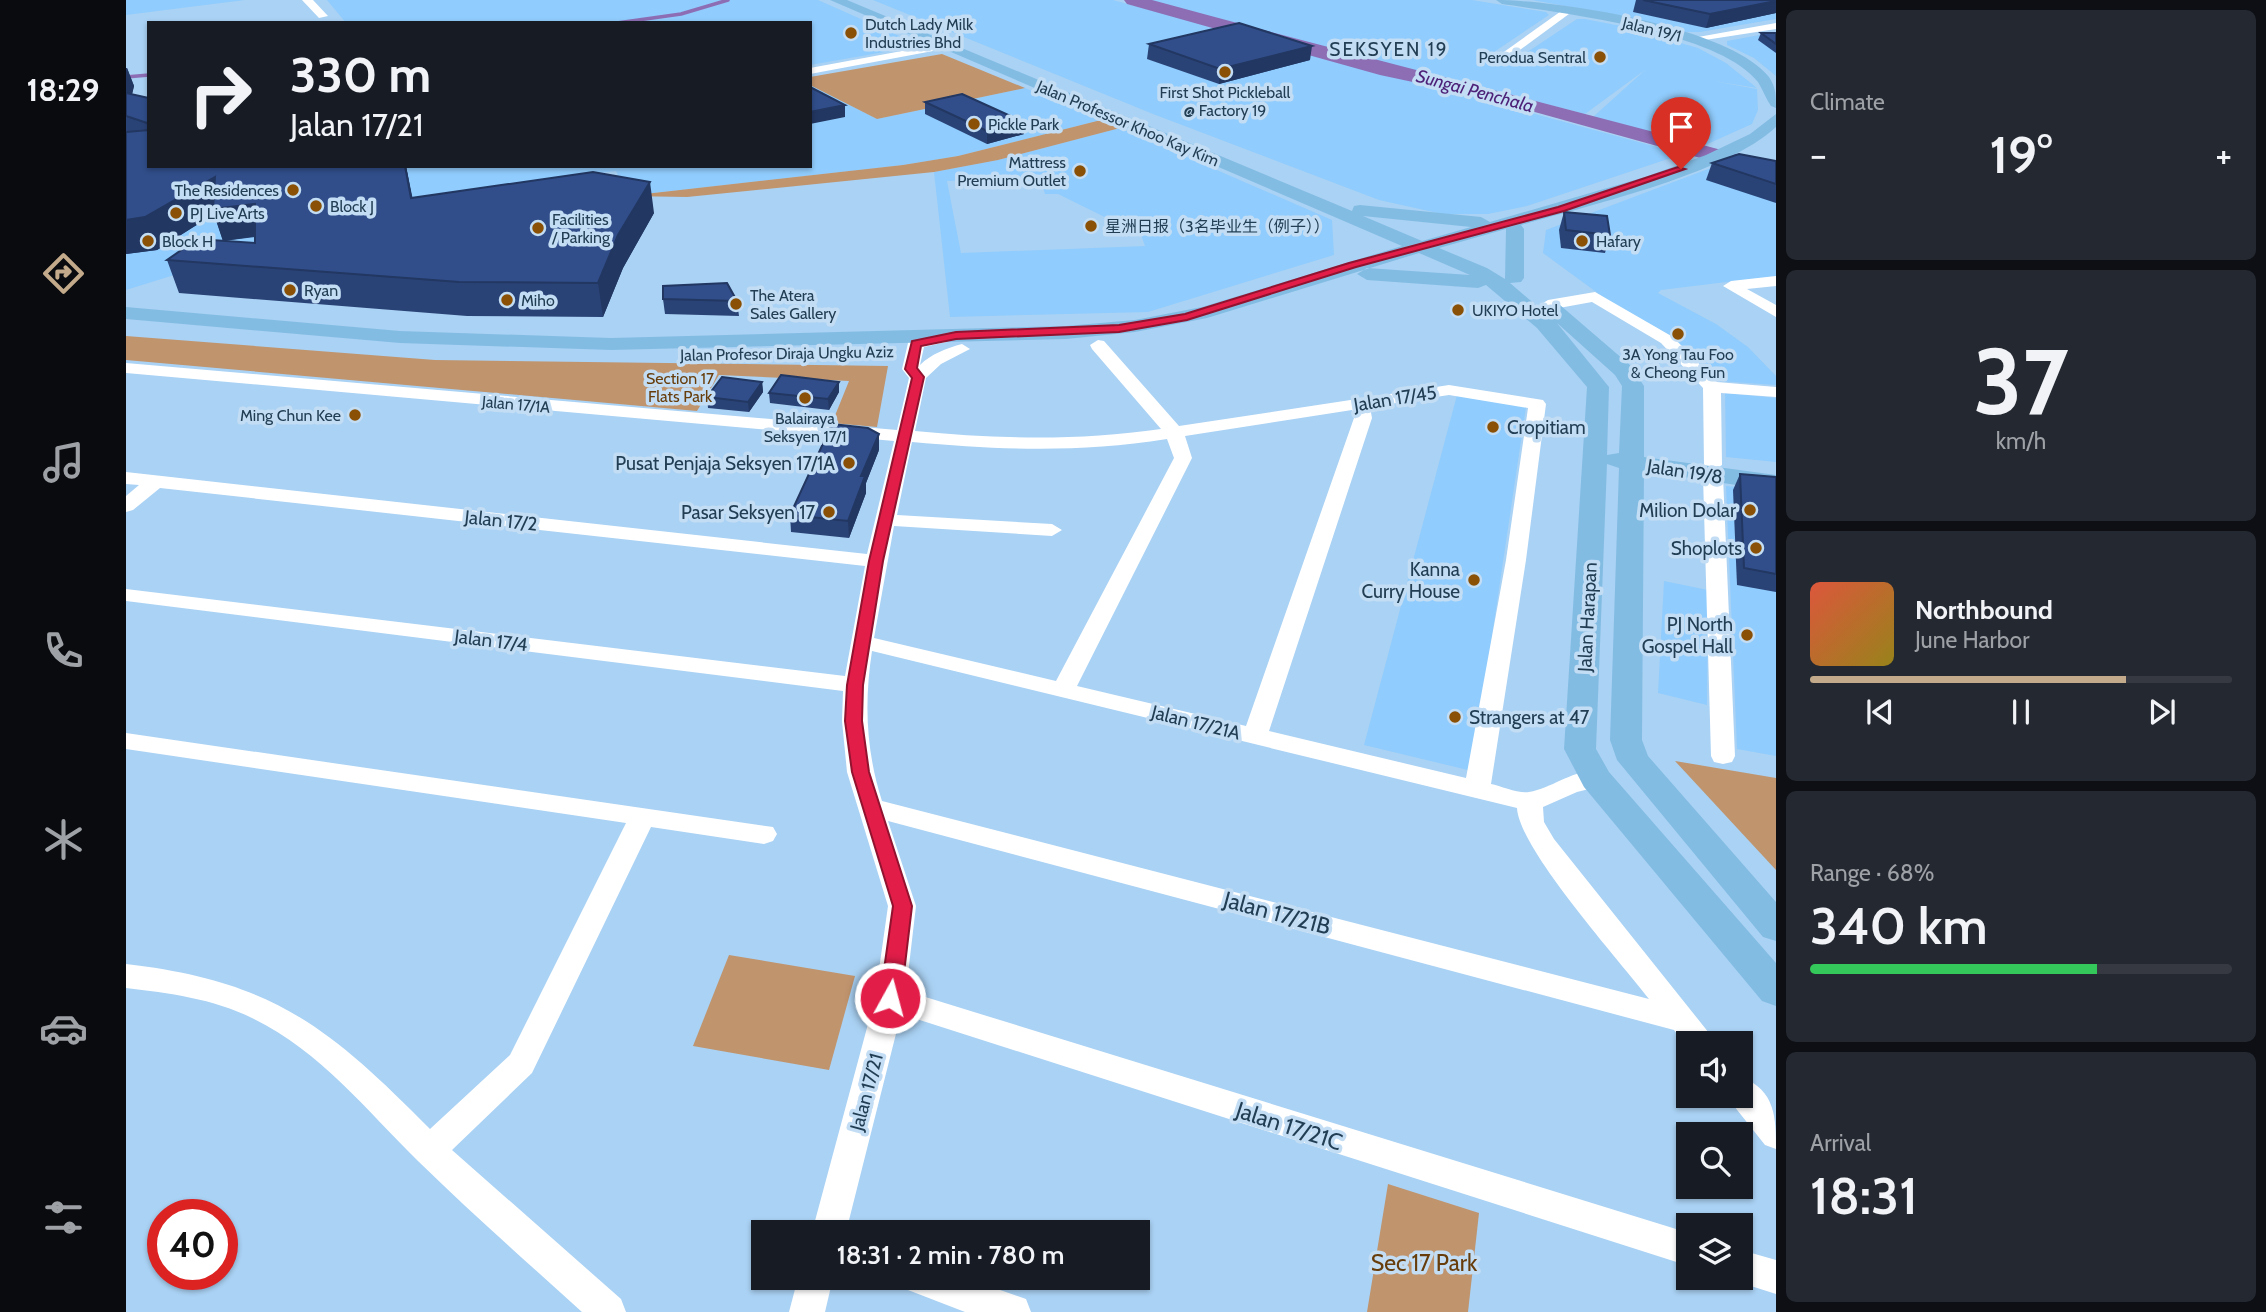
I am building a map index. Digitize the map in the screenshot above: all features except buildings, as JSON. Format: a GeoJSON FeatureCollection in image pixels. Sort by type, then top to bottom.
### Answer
{"type":"FeatureCollection","features":[{"type":"Feature","properties":{"kind":"main road","name":"Jalan Professor Khoo Kay Kim"},"geometry":{"type":"LineString","coordinates":[[836,0],[1437,247]]}},
{"type":"Feature","properties":{"kind":"main road","name":"Jalan Professor Khoo Kay Kim"},"geometry":{"type":"LineString","coordinates":[[857,0],[1352,212]]}},
{"type":"Feature","properties":{"kind":"main road","name":"Jalan 19/1"},"geometry":{"type":"LineString","coordinates":[[1502,0],[1568,10],[1698,40],[1752,68],[1774,94],[1776,103]]}},
{"type":"Feature","properties":{"kind":"main road"},"geometry":{"type":"LineString","coordinates":[[1437,247],[1510,226],[1730,150],[1768,130],[1776,119]]}},
{"type":"Feature","properties":{"kind":"main road"},"geometry":{"type":"LineString","coordinates":[[1352,212],[1510,226],[1514,287],[1360,270],[1352,241],[1352,212]]}},
{"type":"Feature","properties":{"kind":"main road","name":"Jalan Profesor Diraja Ungku Aziz"},"geometry":{"type":"LineString","coordinates":[[126,327],[444,354],[636,356],[912,349],[1187,317],[1437,247]]}},
{"type":"Feature","properties":{"kind":"main road","name":"Jalan Harapan"},"geometry":{"type":"LineString","coordinates":[[1437,247],[1480,272],[1548,305],[1623,371],[1633,386],[1634,458],[1626,740],[1633,760],[1647,779],[1776,927]]}},
{"type":"Feature","properties":{"kind":"main road","name":"Jalan Profesor Diraja Ungku Aziz"},"geometry":{"type":"LineString","coordinates":[[126,313],[308,330],[502,342],[639,345],[1098,345],[1204,329],[1360,270]]}},
{"type":"Feature","properties":{"kind":"main road","name":"Jalan Harapan"},"geometry":{"type":"LineString","coordinates":[[1514,287],[1598,387],[1580,749],[1596,779],[1776,990]]}},
{"type":"Feature","properties":{"kind":"main road","name":"Jalan 19/8"},"geometry":{"type":"LineString","coordinates":[[1595,452],[1713,470],[1776,483]]}},
{"type":"Feature","properties":{"kind":"main road","name":"Jalan 19/8"},"geometry":{"type":"LineString","coordinates":[[1713,470],[1776,473]]}},
{"type":"Feature","properties":{"kind":"street"},"geometry":{"type":"LineString","coordinates":[[307,0],[323,16]]}},
{"type":"Feature","properties":{"kind":"street"},"geometry":{"type":"LineString","coordinates":[[1498,61],[1568,10]]}},
{"type":"Feature","properties":{"kind":"street"},"geometry":{"type":"LineString","coordinates":[[1698,40],[1776,26]]}},
{"type":"Feature","properties":{"kind":"street"},"geometry":{"type":"LineString","coordinates":[[812,71],[945,46]]}},
{"type":"Feature","properties":{"kind":"street"},"geometry":{"type":"LineString","coordinates":[[1731,286],[1776,281]]}},
{"type":"Feature","properties":{"kind":"street"},"geometry":{"type":"LineString","coordinates":[[1731,286],[1776,312]]}},
{"type":"Feature","properties":{"kind":"street"},"geometry":{"type":"LineString","coordinates":[[1548,305],[1595,298],[1667,340],[1712,387],[1776,392]]}},
{"type":"Feature","properties":{"kind":"street"},"geometry":{"type":"LineString","coordinates":[[918,377],[935,360],[959,343]]}},
{"type":"Feature","properties":{"kind":"street"},"geometry":{"type":"LineString","coordinates":[[1063,690],[1183,457],[1174,432],[1098,345]]}},
{"type":"Feature","properties":{"kind":"street","name":"Jalan 17/21"},"geometry":{"type":"LineString","coordinates":[[832,1220],[890,998],[902,906],[860,772],[854,721],[855,685],[876,561],[907,437],[918,377],[911,369],[912,349]]}},
{"type":"Feature","properties":{"kind":"street","name":"Jalan 17/1A"},"geometry":{"type":"LineString","coordinates":[[126,368],[907,437]]}},
{"type":"Feature","properties":{"kind":"street"},"geometry":{"type":"LineString","coordinates":[[1712,387],[1723,756]]}},
{"type":"Feature","properties":{"kind":"street","name":"Jalan 17/45"},"geometry":{"type":"LineString","coordinates":[[907,437],[1055,447],[1174,432],[1449,390],[1537,404],[1516,560],[1477,789]]}},
{"type":"Feature","properties":{"kind":"street"},"geometry":{"type":"LineString","coordinates":[[1255,736],[1363,418],[1360,403]]}},
{"type":"Feature","properties":{"kind":"street","name":"Jalan 17/2"},"geometry":{"type":"LineString","coordinates":[[126,478],[876,561]]}},
{"type":"Feature","properties":{"kind":"street"},"geometry":{"type":"LineString","coordinates":[[126,506],[155,482]]}},
{"type":"Feature","properties":{"kind":"street"},"geometry":{"type":"LineString","coordinates":[[886,520],[1052,530]]}},
{"type":"Feature","properties":{"kind":"street","name":"Jalan 17/4"},"geometry":{"type":"LineString","coordinates":[[126,595],[855,685]]}},
{"type":"Feature","properties":{"kind":"street","name":"Jalan 17/21A"},"geometry":{"type":"LineString","coordinates":[[863,642],[1530,802]]}},
{"type":"Feature","properties":{"kind":"street"},"geometry":{"type":"LineString","coordinates":[[126,741],[765,834]]}},
{"type":"Feature","properties":{"kind":"street"},"geometry":{"type":"LineString","coordinates":[[1596,779],[1571,784],[1530,802],[1531,822],[1544,846],[1693,1031]]}},
{"type":"Feature","properties":{"kind":"street","name":"Jalan 17/21B"},"geometry":{"type":"LineString","coordinates":[[870,807],[1684,1020]]}},
{"type":"Feature","properties":{"kind":"street"},"geometry":{"type":"LineString","coordinates":[[429,1150],[521,1064],[643,816]]}},
{"type":"Feature","properties":{"kind":"street"},"geometry":{"type":"LineString","coordinates":[[126,976],[178,982],[265,1010],[313,1040],[356,1076],[429,1150],[608,1312]]}},
{"type":"Feature","properties":{"kind":"street","name":"Jalan 17/21C"},"geometry":{"type":"LineString","coordinates":[[890,998],[1676,1247]]}},
{"type":"Feature","properties":{"kind":"street"},"geometry":{"type":"LineString","coordinates":[[1753,1106],[1776,1135]]}},
{"type":"Feature","properties":{"kind":"street"},"geometry":{"type":"LineString","coordinates":[[1753,1270],[1776,1277]]}},
{"type":"Feature","properties":{"kind":"street"},"geometry":{"type":"LineString","coordinates":[[807,1312],[813,1290]]}},
{"type":"Feature","properties":{"kind":"street"},"geometry":{"type":"LineString","coordinates":[[953,1290],[1013,1312]]}},
{"type":"Feature","properties":{"kind":"shaded area"},"geometry":{"type":"Polygon","coordinates":[[[126,0],[245,0],[126,15],[126,0]]]}},
{"type":"Feature","properties":{"kind":"shaded area","name":"Dutch Lady Milk Industries Bhd"},"geometry":{"type":"Polygon","coordinates":[[[327,0],[818,0],[915,43],[913,47],[812,65],[812,21],[344,21],[327,0]]]}},
{"type":"Feature","properties":{"kind":"shaded area"},"geometry":{"type":"Polygon","coordinates":[[[873,0],[1113,0],[1683,154],[1527,206],[1488,214],[1442,214],[1379,200],[1153,114],[873,0]]]}},
{"type":"Feature","properties":{"kind":"shaded area"},"geometry":{"type":"Polygon","coordinates":[[[1139,0],[1472,0],[1546,12],[1549,15],[1488,56],[1514,61],[1577,19],[1621,26],[1698,48],[1726,63],[1757,88],[1713,81],[1757,89],[1758,110],[1752,124],[1703,146],[1593,117],[1645,70],[1585,114],[1139,0]]]}},
{"type":"Feature","properties":{"kind":"shaded area"},"geometry":{"type":"Polygon","coordinates":[[[1532,0],[1776,0],[1776,19],[1700,32],[1682,32],[1604,13],[1532,0]]]}},
{"type":"Feature","properties":{"kind":"shaded area"},"geometry":{"type":"Polygon","coordinates":[[[1776,32],[1776,76],[1754,58],[1727,45],[1727,41],[1776,32]]]}},
{"type":"Feature","properties":{"kind":"shaded area"},"geometry":{"type":"Polygon","coordinates":[[[812,86],[877,119],[1025,88],[1101,120],[958,156],[903,165],[627,196],[616,171],[564,177],[184,272],[126,290],[126,155],[147,165],[147,168],[812,168],[812,86]]]}},
{"type":"Feature","properties":{"kind":"shaded area"},"geometry":{"type":"Polygon","coordinates":[[[1120,128],[1332,220],[1334,255],[1148,312],[950,317],[934,172],[998,160],[1120,128]],[[1023,178],[947,181],[961,253],[1145,246],[1141,235],[1058,194],[1045,194],[1043,188],[1031,188],[1023,178]]]}},
{"type":"Feature","properties":{"kind":"shaded area"},"geometry":{"type":"Polygon","coordinates":[[[1724,163],[1776,177],[1776,276],[1661,290],[1658,293],[1716,324],[1748,347],[1776,376],[1776,385],[1718,381],[1659,329],[1614,305],[1543,253],[1546,230],[1724,163]]]}},
{"type":"Feature","properties":{"kind":"shaded area"},"geometry":{"type":"Polygon","coordinates":[[[1725,393],[1776,398],[1776,462],[1726,457],[1725,393]]]}},
{"type":"Feature","properties":{"kind":"shaded area"},"geometry":{"type":"Polygon","coordinates":[[[1457,395],[1526,407],[1472,771],[1364,745],[1457,395]]]}},
{"type":"Feature","properties":{"kind":"shaded area"},"geometry":{"type":"Polygon","coordinates":[[[1726,486],[1776,491],[1776,756],[1737,749],[1726,486]]]}},
{"type":"Feature","properties":{"kind":"shaded area"},"geometry":{"type":"Polygon","coordinates":[[[1664,581],[1708,590],[1707,705],[1658,693],[1664,581]]]}},
{"type":"Feature","properties":{"kind":"green space"},"geometry":{"type":"Polygon","coordinates":[[[942,54],[1025,88],[877,119],[812,86],[812,77],[942,54]]]}},
{"type":"Feature","properties":{"kind":"green space"},"geometry":{"type":"Polygon","coordinates":[[[1101,120],[1120,128],[998,160],[934,172],[687,197],[627,196],[903,165],[958,156],[1101,120]]]}},
{"type":"Feature","properties":{"kind":"green space","name":"Section 17 Flats Park"},"geometry":{"type":"Polygon","coordinates":[[[126,336],[435,360],[888,366],[877,427],[832,423],[849,381],[719,375],[697,411],[126,360],[126,336]]]}},
{"type":"Feature","properties":{"kind":"green space"},"geometry":{"type":"Polygon","coordinates":[[[1675,761],[1776,778],[1776,870],[1675,761]]]}},
{"type":"Feature","properties":{"kind":"green space"},"geometry":{"type":"Polygon","coordinates":[[[729,955],[855,976],[829,1070],[693,1046],[729,955]]]}},
{"type":"Feature","properties":{"kind":"green space","name":"Sec 17 Park"},"geometry":{"type":"Polygon","coordinates":[[[1388,1184],[1479,1213],[1468,1312],[1367,1312],[1388,1184]]]}},
{"type":"Feature","properties":{"kind":"waterway"},"geometry":{"type":"LineString","coordinates":[[631,21],[681,14],[728,0]]}},
{"type":"Feature","properties":{"kind":"waterway","name":"Sungai Penchala"},"geometry":{"type":"LineString","coordinates":[[1133,0],[1387,71],[1477,90],[1776,172]]}},
{"type":"Feature","properties":{"kind":"waterway"},"geometry":{"type":"LineString","coordinates":[[126,77],[147,75]]}},
{"type":"Feature","properties":{"kind":"place","name":"Dutch Lady Milk Industries Bhd"},"geometry":{"type":"Point","coordinates":[851,33]}},
{"type":"Feature","properties":{"kind":"place","name":"Perodua Sentral"},"geometry":{"type":"Point","coordinates":[1600,57]}},
{"type":"Feature","properties":{"kind":"place","name":"First Shot Pickleball @ Factory 19"},"geometry":{"type":"Point","coordinates":[1225,72]}},
{"type":"Feature","properties":{"kind":"place","name":"Pickle Park"},"geometry":{"type":"Point","coordinates":[974,124]}},
{"type":"Feature","properties":{"kind":"place","name":"Mattress Premium Outlet"},"geometry":{"type":"Point","coordinates":[1080,171]}},
{"type":"Feature","properties":{"kind":"place","name":"The Residences"},"geometry":{"type":"Point","coordinates":[293,190]}},
{"type":"Feature","properties":{"kind":"place","name":"Block J"},"geometry":{"type":"Point","coordinates":[316,206]}},
{"type":"Feature","properties":{"kind":"place","name":"PJ Live Arts"},"geometry":{"type":"Point","coordinates":[176,213]}},
{"type":"Feature","properties":{"kind":"place","name":"星洲日报（3名毕业生（例子））"},"geometry":{"type":"Point","coordinates":[1091,226]}},
{"type":"Feature","properties":{"kind":"place","name":"Facilities / Parking"},"geometry":{"type":"Point","coordinates":[538,228]}},
{"type":"Feature","properties":{"kind":"place","name":"Block H"},"geometry":{"type":"Point","coordinates":[148,241]}},
{"type":"Feature","properties":{"kind":"place","name":"Hafary"},"geometry":{"type":"Point","coordinates":[1582,241]}},
{"type":"Feature","properties":{"kind":"place","name":"Ryan"},"geometry":{"type":"Point","coordinates":[290,290]}},
{"type":"Feature","properties":{"kind":"place","name":"Miho"},"geometry":{"type":"Point","coordinates":[507,300]}},
{"type":"Feature","properties":{"kind":"place","name":"The Atera Sales Gallery"},"geometry":{"type":"Point","coordinates":[736,304]}},
{"type":"Feature","properties":{"kind":"place","name":"UKIYO Hotel"},"geometry":{"type":"Point","coordinates":[1458,310]}},
{"type":"Feature","properties":{"kind":"place","name":"3A Yong Tau Foo & Cheong Fun"},"geometry":{"type":"Point","coordinates":[1678,334]}},
{"type":"Feature","properties":{"kind":"place","name":"Balairaya Seksyen 17/1"},"geometry":{"type":"Point","coordinates":[805,398]}},
{"type":"Feature","properties":{"kind":"place","name":"Ming Chun Kee"},"geometry":{"type":"Point","coordinates":[355,415]}},
{"type":"Feature","properties":{"kind":"place","name":"Cropitiam"},"geometry":{"type":"Point","coordinates":[1493,427]}},
{"type":"Feature","properties":{"kind":"place","name":"Pusat Penjaja Seksyen 17/1A"},"geometry":{"type":"Point","coordinates":[849,463]}},
{"type":"Feature","properties":{"kind":"place","name":"Milion Dolar"},"geometry":{"type":"Point","coordinates":[1750,510]}},
{"type":"Feature","properties":{"kind":"place","name":"Pasar Seksyen 17"},"geometry":{"type":"Point","coordinates":[829,512]}},
{"type":"Feature","properties":{"kind":"place","name":"Shoplots"},"geometry":{"type":"Point","coordinates":[1756,548]}},
{"type":"Feature","properties":{"kind":"place","name":"Kanna Curry House"},"geometry":{"type":"Point","coordinates":[1474,580]}},
{"type":"Feature","properties":{"kind":"place","name":"PJ North Gospel Hall"},"geometry":{"type":"Point","coordinates":[1747,635]}},
{"type":"Feature","properties":{"kind":"place","name":"Strangers at 47"},"geometry":{"type":"Point","coordinates":[1455,717]}},
{"type":"Feature","properties":{"kind":"district","name":"SEKSYEN 19"},"geometry":{"type":"Point","coordinates":[1389,49]}},
{"type":"Feature","properties":{"kind":"route"},"geometry":{"type":"LineString","coordinates":[[890,998],[902,906],[860,772],[854,721],[855,685],[876,561],[907,437],[918,377],[911,369],[912,349],[916,343],[956,336],[1119,328],[1187,317],[1352,265],[1561,209],[1681,169]]}}]}
